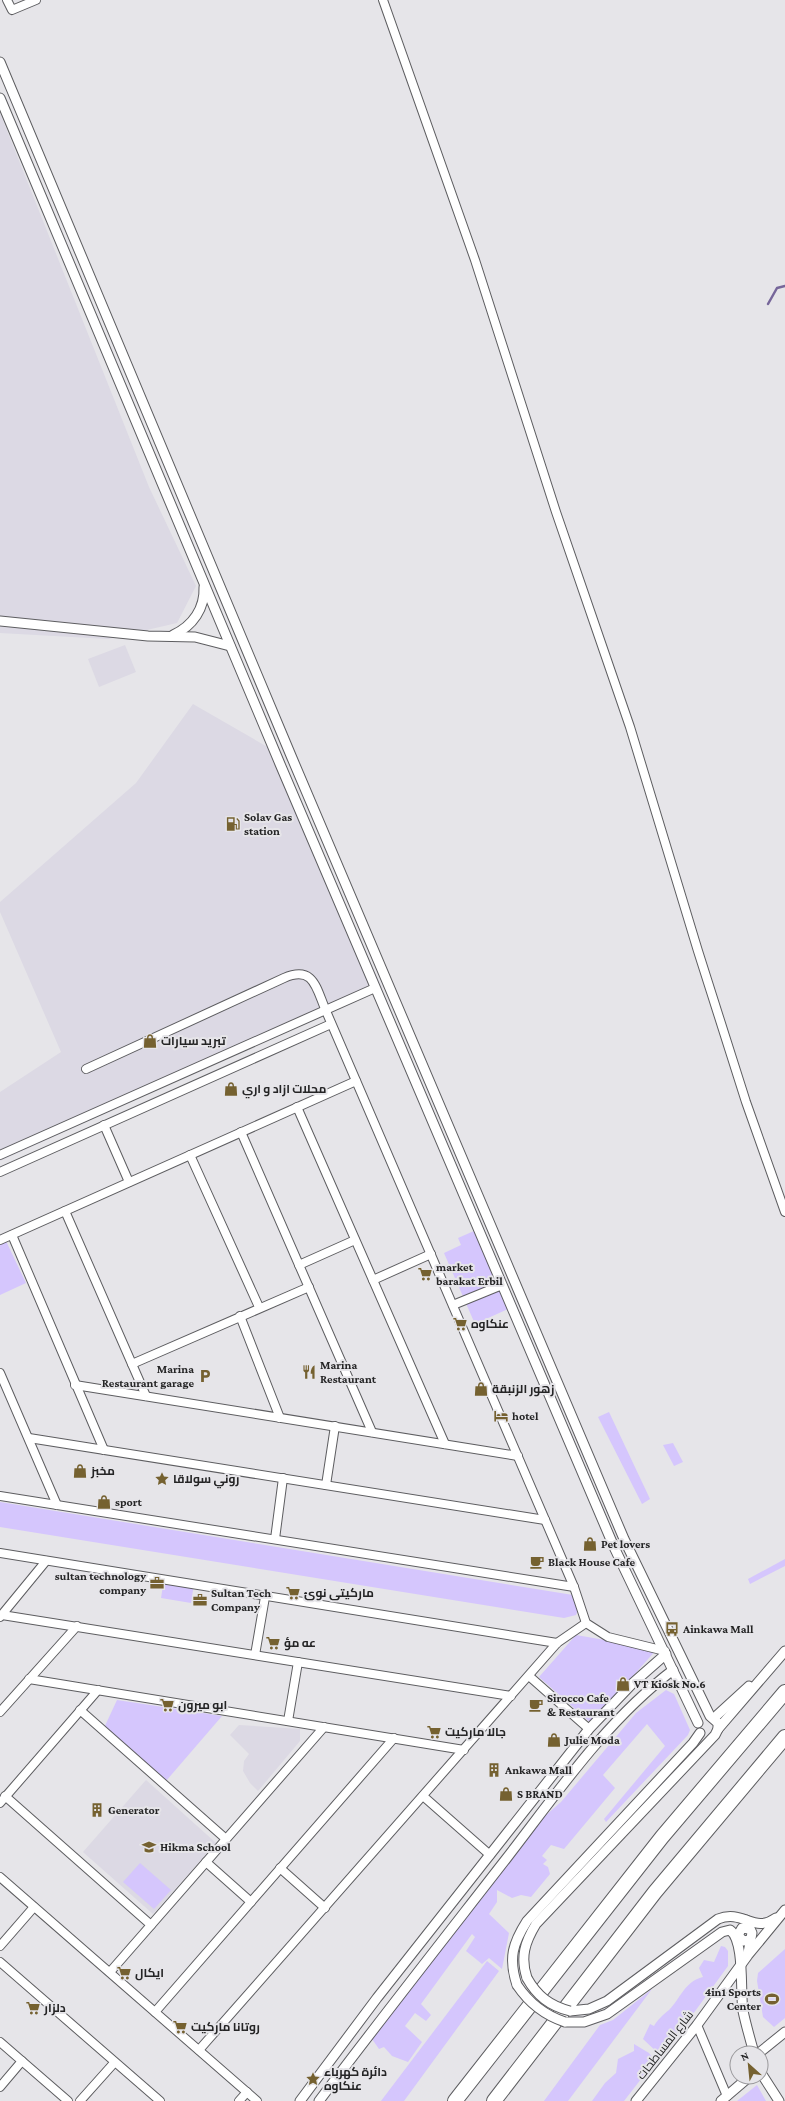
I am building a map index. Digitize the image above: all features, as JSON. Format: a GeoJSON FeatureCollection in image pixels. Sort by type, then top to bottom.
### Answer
{"type":"FeatureCollection","features":[{"type":"Feature","properties":{"kind":"highway"},"geometry":{"type":"LineString","coordinates":[[455,2101],[653,1849],[785,1692]]}},
{"type":"Feature","properties":{"kind":"highway"},"geometry":{"type":"LineString","coordinates":[[494,2101],[660,1886],[785,1737]]}},
{"type":"Feature","properties":{"kind":"street"},"geometry":{"type":"LineString","coordinates":[[7,0],[12,10],[36,0]]}},
{"type":"Feature","properties":{"kind":"street"},"geometry":{"type":"LineString","coordinates":[[383,0],[475,260],[556,512],[630,727],[698,951],[746,1102],[785,1212]]}},
{"type":"Feature","properties":{"kind":"street"},"geometry":{"type":"LineString","coordinates":[[0,62],[289,751],[621,1532],[712,1717],[718,1723],[715,1733]]}},
{"type":"Feature","properties":{"kind":"street"},"geometry":{"type":"LineString","coordinates":[[0,98],[230,646],[614,1547],[698,1723],[700,1733],[705,1737],[715,1733]]}},
{"type":"Feature","properties":{"kind":"street"},"geometry":{"type":"LineString","coordinates":[[170,636],[186,628],[198,614],[203,597],[203,580]]}},
{"type":"Feature","properties":{"kind":"street"},"geometry":{"type":"LineString","coordinates":[[0,621],[207,639],[230,646]]}},
{"type":"Feature","properties":{"kind":"street"},"geometry":{"type":"LineString","coordinates":[[86,1069],[294,974],[301,973],[308,975],[312,980],[326,1011],[518,1456],[574,1587],[586,1623],[608,1637],[665,1652]]}},
{"type":"Feature","properties":{"kind":"street"},"geometry":{"type":"LineString","coordinates":[[0,1155],[375,988]]}},
{"type":"Feature","properties":{"kind":"street"},"geometry":{"type":"LineString","coordinates":[[0,1172],[331,1024]]}},
{"type":"Feature","properties":{"kind":"street"},"geometry":{"type":"LineString","coordinates":[[0,1240],[356,1080]]}},
{"type":"Feature","properties":{"kind":"street"},"geometry":{"type":"LineString","coordinates":[[297,1107],[445,1444]]}},
{"type":"Feature","properties":{"kind":"street"},"geometry":{"type":"LineString","coordinates":[[104,1125],[129,1182]]}},
{"type":"Feature","properties":{"kind":"street"},"geometry":{"type":"LineString","coordinates":[[241,1132],[372,1432]]}},
{"type":"Feature","properties":{"kind":"street"},"geometry":{"type":"LineString","coordinates":[[190,1155],[259,1307]]}},
{"type":"Feature","properties":{"kind":"street"},"geometry":{"type":"LineString","coordinates":[[65,1211],[146,1396]]}},
{"type":"Feature","properties":{"kind":"street"},"geometry":{"type":"LineString","coordinates":[[12,1235],[104,1450]]}},
{"type":"Feature","properties":{"kind":"street"},"geometry":{"type":"LineString","coordinates":[[299,1265],[356,1240]]}},
{"type":"Feature","properties":{"kind":"street"},"geometry":{"type":"LineString","coordinates":[[373,1280],[431,1254]]}},
{"type":"Feature","properties":{"kind":"street"},"geometry":{"type":"LineString","coordinates":[[453,1305],[502,1285]]}},
{"type":"Feature","properties":{"kind":"street"},"geometry":{"type":"LineString","coordinates":[[132,1364],[259,1307],[309,1287]]}},
{"type":"Feature","properties":{"kind":"street"},"geometry":{"type":"LineString","coordinates":[[240,1316],[280,1418]]}},
{"type":"Feature","properties":{"kind":"street"},"geometry":{"type":"LineString","coordinates":[[0,1373],[57,1505]]}},
{"type":"Feature","properties":{"kind":"street"},"geometry":{"type":"LineString","coordinates":[[76,1385],[518,1456]]}},
{"type":"Feature","properties":{"kind":"street"},"geometry":{"type":"LineString","coordinates":[[326,1485],[335,1426]]}},
{"type":"Feature","properties":{"kind":"street"},"geometry":{"type":"LineString","coordinates":[[29,1438],[545,1520]]}},
{"type":"Feature","properties":{"kind":"street"},"geometry":{"type":"LineString","coordinates":[[275,1539],[283,1478]]}},
{"type":"Feature","properties":{"kind":"street"},"geometry":{"type":"LineString","coordinates":[[0,1496],[574,1587]]}},
{"type":"Feature","properties":{"kind":"street"},"geometry":{"type":"LineString","coordinates":[[0,1554],[557,1643]]}},
{"type":"Feature","properties":{"kind":"street"},"geometry":{"type":"LineString","coordinates":[[1,1616],[46,1561]]}},
{"type":"Feature","properties":{"kind":"street"},"geometry":{"type":"LineString","coordinates":[[255,1655],[265,1596]]}},
{"type":"Feature","properties":{"kind":"street"},"geometry":{"type":"LineString","coordinates":[[1,1616],[77,1626],[511,1696]]}},
{"type":"Feature","properties":{"kind":"street"},"geometry":{"type":"LineString","coordinates":[[199,2050],[557,1643],[586,1623]]}},
{"type":"Feature","properties":{"kind":"street"},"geometry":{"type":"LineString","coordinates":[[0,1712],[77,1626]]}},
{"type":"Feature","properties":{"kind":"street"},"geometry":{"type":"LineString","coordinates":[[782,1913],[773,1921],[759,1924],[732,1915],[718,1919],[607,2001],[589,2009],[570,2011],[549,2003],[532,1988],[523,1968],[523,1955],[526,1941],[536,1924],[715,1733],[785,1651]]}},
{"type":"Feature","properties":{"kind":"street"},"geometry":{"type":"LineString","coordinates":[[300,2101],[377,1998],[589,1729],[665,1652]]}},
{"type":"Feature","properties":{"kind":"street"},"geometry":{"type":"LineString","coordinates":[[288,1721],[298,1662]]}},
{"type":"Feature","properties":{"kind":"street"},"geometry":{"type":"LineString","coordinates":[[319,2101],[389,2008],[601,1738],[652,1686],[673,1670]]}},
{"type":"Feature","properties":{"kind":"street"},"geometry":{"type":"LineString","coordinates":[[698,1723],[703,1718],[712,1717],[764,1674]]}},
{"type":"Feature","properties":{"kind":"street"},"geometry":{"type":"LineString","coordinates":[[642,1675],[652,1686]]}},
{"type":"Feature","properties":{"kind":"street"},"geometry":{"type":"LineString","coordinates":[[529,1676],[589,1729]]}},
{"type":"Feature","properties":{"kind":"street"},"geometry":{"type":"LineString","coordinates":[[29,1679],[464,1750]]}},
{"type":"Feature","properties":{"kind":"street"},"geometry":{"type":"LineString","coordinates":[[98,1690],[3,1800],[151,1925]]}},
{"type":"Feature","properties":{"kind":"street"},"geometry":{"type":"LineString","coordinates":[[80,1710],[105,1734],[226,1839]]}},
{"type":"Feature","properties":{"kind":"street"},"geometry":{"type":"LineString","coordinates":[[110,1972],[324,1727]]}},
{"type":"Feature","properties":{"kind":"street"},"geometry":{"type":"LineString","coordinates":[[700,1733],[693,1743],[527,1921],[518,1936],[513,1949],[512,1966],[517,1985],[532,2004],[548,2015],[565,2022],[584,2022],[607,2014],[722,1932],[730,1930],[743,1941],[766,1933]]}},
{"type":"Feature","properties":{"kind":"street"},"geometry":{"type":"LineString","coordinates":[[155,2012],[394,1738]]}},
{"type":"Feature","properties":{"kind":"street"},"geometry":{"type":"LineString","coordinates":[[423,1796],[490,1855]]}},
{"type":"Feature","properties":{"kind":"street"},"geometry":{"type":"LineString","coordinates":[[206,1862],[251,1902]]}},
{"type":"Feature","properties":{"kind":"street"},"geometry":{"type":"LineString","coordinates":[[280,1868],[325,1908]]}},
{"type":"Feature","properties":{"kind":"street"},"geometry":{"type":"LineString","coordinates":[[0,1877],[257,2101]]}},
{"type":"Feature","properties":{"kind":"street"},"geometry":{"type":"LineString","coordinates":[[0,1946],[34,1907]]}},
{"type":"Feature","properties":{"kind":"street","name":"شارع المساطحات"},"geometry":{"type":"LineString","coordinates":[[636,2101],[697,2025],[740,1965],[782,1913]]}},
{"type":"Feature","properties":{"kind":"street"},"geometry":{"type":"LineString","coordinates":[[746,1920],[752,1933],[748,1955]]}},
{"type":"Feature","properties":{"kind":"street"},"geometry":{"type":"LineString","coordinates":[[736,1934],[742,1928],[749,1929]]}},
{"type":"Feature","properties":{"kind":"street"},"geometry":{"type":"LineString","coordinates":[[736,1934],[743,2009],[752,2045]]}},
{"type":"Feature","properties":{"kind":"street"},"geometry":{"type":"LineString","coordinates":[[0,1962],[158,2101]]}},
{"type":"Feature","properties":{"kind":"street"},"geometry":{"type":"LineString","coordinates":[[377,1998],[389,2008]]}},
{"type":"Feature","properties":{"kind":"street"},"geometry":{"type":"LineString","coordinates":[[697,2025],[724,2098],[739,2085]]}},
{"type":"Feature","properties":{"kind":"street"},"geometry":{"type":"LineString","coordinates":[[769,2045],[785,2032]]}},
{"type":"Feature","properties":{"kind":"street"},"geometry":{"type":"LineString","coordinates":[[0,2042],[68,2101]]}},
{"type":"Feature","properties":{"kind":"street"},"geometry":{"type":"LineString","coordinates":[[0,2087],[22,2061]]}},
{"type":"Feature","properties":{"kind":"street"},"geometry":{"type":"LineString","coordinates":[[80,2101],[114,2063]]}},
{"type":"Feature","properties":{"kind":"street"},"geometry":{"type":"LineString","coordinates":[[769,2085],[779,2101]]}},
{"type":"Feature","properties":{"kind":"street"},"geometry":{"type":"LineString","coordinates":[[239,2101],[247,2092]]}},
{"type":"Feature","properties":{"kind":"shaded area"},"geometry":{"type":"Polygon","coordinates":[[[0,113],[149,487],[196,586],[177,623],[108,639],[0,633],[0,113]]]}},
{"type":"Feature","properties":{"kind":"shaded area"},"geometry":{"type":"Polygon","coordinates":[[[125,645],[136,672],[99,687],[88,659],[125,645]]]}},
{"type":"Feature","properties":{"kind":"shaded area"},"geometry":{"type":"Polygon","coordinates":[[[193,704],[278,753],[382,988],[0,1161],[0,1092],[61,1052],[0,912],[0,902],[136,783],[193,704]]]}},
{"type":"Feature","properties":{"kind":"shaded area"},"geometry":{"type":"Polygon","coordinates":[[[474,1231],[508,1309],[475,1324],[444,1253],[461,1245],[458,1238],[474,1231]]]}},
{"type":"Feature","properties":{"kind":"shaded area"},"geometry":{"type":"Polygon","coordinates":[[[6,1241],[26,1283],[0,1295],[0,1243],[6,1241]]]}},
{"type":"Feature","properties":{"kind":"shaded area"},"geometry":{"type":"Polygon","coordinates":[[[609,1412],[650,1499],[642,1504],[598,1417],[609,1412]]]}},
{"type":"Feature","properties":{"kind":"shaded area"},"geometry":{"type":"Polygon","coordinates":[[[673,1443],[683,1462],[674,1466],[663,1445],[673,1443]]]}},
{"type":"Feature","properties":{"kind":"shaded area"},"geometry":{"type":"Polygon","coordinates":[[[0,1502],[573,1595],[578,1610],[576,1615],[564,1618],[0,1527],[0,1502]]]}},
{"type":"Feature","properties":{"kind":"shaded area"},"geometry":{"type":"Polygon","coordinates":[[[785,1559],[785,1566],[750,1584],[748,1579],[785,1559]]]}},
{"type":"Feature","properties":{"kind":"shaded area"},"geometry":{"type":"Polygon","coordinates":[[[164,1579],[194,1584],[191,1603],[161,1598],[164,1579]]]}},
{"type":"Feature","properties":{"kind":"shaded area"},"geometry":{"type":"Polygon","coordinates":[[[576,1635],[657,1649],[591,1723],[539,1677],[576,1635]]]}},
{"type":"Feature","properties":{"kind":"shaded area"},"geometry":{"type":"Polygon","coordinates":[[[666,1690],[674,1694],[690,1730],[688,1735],[606,1822],[604,1819],[665,1746],[647,1724],[603,1775],[615,1788],[564,1849],[551,1845],[542,1856],[547,1860],[543,1864],[548,1867],[550,1874],[531,1897],[521,1895],[512,1898],[497,1890],[497,1902],[489,1914],[509,1933],[502,1969],[489,1958],[482,1964],[466,1951],[475,1937],[472,1934],[421,2004],[431,2015],[426,2021],[415,2013],[405,2026],[422,2042],[408,2062],[392,2056],[384,2047],[379,2049],[372,2039],[545,1816],[561,1802],[636,1713],[666,1690]]]}},
{"type":"Feature","properties":{"kind":"shaded area"},"geometry":{"type":"Polygon","coordinates":[[[117,1700],[222,1716],[166,1781],[104,1728],[117,1700]]]}},
{"type":"Feature","properties":{"kind":"shaded area"},"geometry":{"type":"Polygon","coordinates":[[[239,1725],[300,1729],[300,1741],[258,1791],[250,1783],[243,1771],[244,1761],[249,1754],[230,1735],[239,1725]]]}},
{"type":"Feature","properties":{"kind":"shaded area","name":"Hikma School"},"geometry":{"type":"Polygon","coordinates":[[[146,1780],[216,1843],[153,1914],[83,1852],[146,1780]]]}},
{"type":"Feature","properties":{"kind":"shaded area"},"geometry":{"type":"Polygon","coordinates":[[[140,1863],[171,1890],[154,1909],[123,1882],[140,1863]]]}},
{"type":"Feature","properties":{"kind":"shaded area"},"geometry":{"type":"Polygon","coordinates":[[[721,1946],[725,1947],[728,1951],[728,1966],[693,2014],[659,2054],[643,2039],[650,2024],[654,2026],[669,2010],[687,1986],[703,1977],[699,1968],[704,1960],[714,1962],[721,1946]]]}},
{"type":"Feature","properties":{"kind":"shaded area","name":"4in1 Sports Center"},"geometry":{"type":"Polygon","coordinates":[[[785,1949],[785,2018],[774,2027],[763,2017],[757,1981],[758,1973],[785,1949]]]}},
{"type":"Feature","properties":{"kind":"shaded area"},"geometry":{"type":"Polygon","coordinates":[[[487,1961],[499,1971],[404,2101],[381,2101],[487,1961]]]}},
{"type":"Feature","properties":{"kind":"shaded area"},"geometry":{"type":"Polygon","coordinates":[[[652,1989],[568,2101],[544,2101],[600,2025],[613,2020],[652,1989]]]}},
{"type":"Feature","properties":{"kind":"shaded area"},"geometry":{"type":"Polygon","coordinates":[[[634,2044],[649,2053],[655,2061],[624,2101],[592,2101],[605,2083],[616,2073],[618,2059],[634,2051],[634,2044]]]}},
{"type":"Feature","properties":{"kind":"shaded area"},"geometry":{"type":"Polygon","coordinates":[[[757,2085],[766,2101],[737,2101],[757,2085]]]}},
{"type":"Feature","properties":{"kind":"waterway"},"geometry":{"type":"LineString","coordinates":[[768,304],[777,288],[785,286]]}},
{"type":"Feature","properties":{"kind":"place","name":"Solav Gas station"},"geometry":{"type":"Point","coordinates":[233,824]}},
{"type":"Feature","properties":{"kind":"place","name":"تبريد سيارات"},"geometry":{"type":"Point","coordinates":[150,1041]}},
{"type":"Feature","properties":{"kind":"place","name":"محلات ازاد و اري"},"geometry":{"type":"Point","coordinates":[231,1089]}},
{"type":"Feature","properties":{"kind":"place","name":"market barakat Erbil"},"geometry":{"type":"Point","coordinates":[425,1274]}},
{"type":"Feature","properties":{"kind":"place","name":"عنكاوه"},"geometry":{"type":"Point","coordinates":[460,1324]}},
{"type":"Feature","properties":{"kind":"place","name":"Marina Restaurant"},"geometry":{"type":"Point","coordinates":[309,1372]}},
{"type":"Feature","properties":{"kind":"place","name":"Marina Restaurant garage"},"geometry":{"type":"Point","coordinates":[205,1376]}},
{"type":"Feature","properties":{"kind":"place","name":"زهور الزنبقة"},"geometry":{"type":"Point","coordinates":[481,1389]}},
{"type":"Feature","properties":{"kind":"place","name":"hotel"},"geometry":{"type":"Point","coordinates":[501,1416]}},
{"type":"Feature","properties":{"kind":"place","name":"مخبز"},"geometry":{"type":"Point","coordinates":[80,1471]}},
{"type":"Feature","properties":{"kind":"place","name":"روني سولاقا"},"geometry":{"type":"Point","coordinates":[162,1479]}},
{"type":"Feature","properties":{"kind":"place","name":"sport"},"geometry":{"type":"Point","coordinates":[104,1502]}},
{"type":"Feature","properties":{"kind":"place","name":"Pet lovers"},"geometry":{"type":"Point","coordinates":[590,1544]}},
{"type":"Feature","properties":{"kind":"place","name":"Black House Cafe"},"geometry":{"type":"Point","coordinates":[537,1562]}},
{"type":"Feature","properties":{"kind":"place","name":"sultan technology company"},"geometry":{"type":"Point","coordinates":[157,1583]}},
{"type":"Feature","properties":{"kind":"place","name":"مارکیتی نوئ"},"geometry":{"type":"Point","coordinates":[293,1593]}},
{"type":"Feature","properties":{"kind":"place","name":"Sultan Tech Company"},"geometry":{"type":"Point","coordinates":[200,1600]}},
{"type":"Feature","properties":{"kind":"place","name":"Ainkawa Mall"},"geometry":{"type":"Point","coordinates":[672,1629]}},
{"type":"Feature","properties":{"kind":"place","name":"عه مؤ"},"geometry":{"type":"Point","coordinates":[273,1643]}},
{"type":"Feature","properties":{"kind":"place","name":"VT Kiosk No.6"},"geometry":{"type":"Point","coordinates":[623,1684]}},
{"type":"Feature","properties":{"kind":"place","name":"ابو ميرون"},"geometry":{"type":"Point","coordinates":[167,1705]}},
{"type":"Feature","properties":{"kind":"place","name":"Sirocco Cafe & Restaurant"},"geometry":{"type":"Point","coordinates":[536,1705]}},
{"type":"Feature","properties":{"kind":"place","name":"جالا ماركيت"},"geometry":{"type":"Point","coordinates":[434,1732]}},
{"type":"Feature","properties":{"kind":"place","name":"Julie Moda"},"geometry":{"type":"Point","coordinates":[554,1740]}},
{"type":"Feature","properties":{"kind":"place","name":"Ankawa Mall"},"geometry":{"type":"Point","coordinates":[494,1770]}},
{"type":"Feature","properties":{"kind":"place","name":"S BRAND"},"geometry":{"type":"Point","coordinates":[506,1794]}},
{"type":"Feature","properties":{"kind":"place","name":"Generator"},"geometry":{"type":"Point","coordinates":[97,1810]}},
{"type":"Feature","properties":{"kind":"place","name":"Hikma School"},"geometry":{"type":"Point","coordinates":[149,1847]}},
{"type":"Feature","properties":{"kind":"place","name":"ايكال"},"geometry":{"type":"Point","coordinates":[124,1973]}},
{"type":"Feature","properties":{"kind":"place","name":"4in1 Sports Center"},"geometry":{"type":"Point","coordinates":[772,1999]}},
{"type":"Feature","properties":{"kind":"place","name":"دلزار"},"geometry":{"type":"Point","coordinates":[33,2008]}},
{"type":"Feature","properties":{"kind":"place","name":"روتانا ماركيت"},"geometry":{"type":"Point","coordinates":[180,2027]}},
{"type":"Feature","properties":{"kind":"place","name":"دائرة كهرباء عنكاوه"},"geometry":{"type":"Point","coordinates":[313,2079]}}]}
